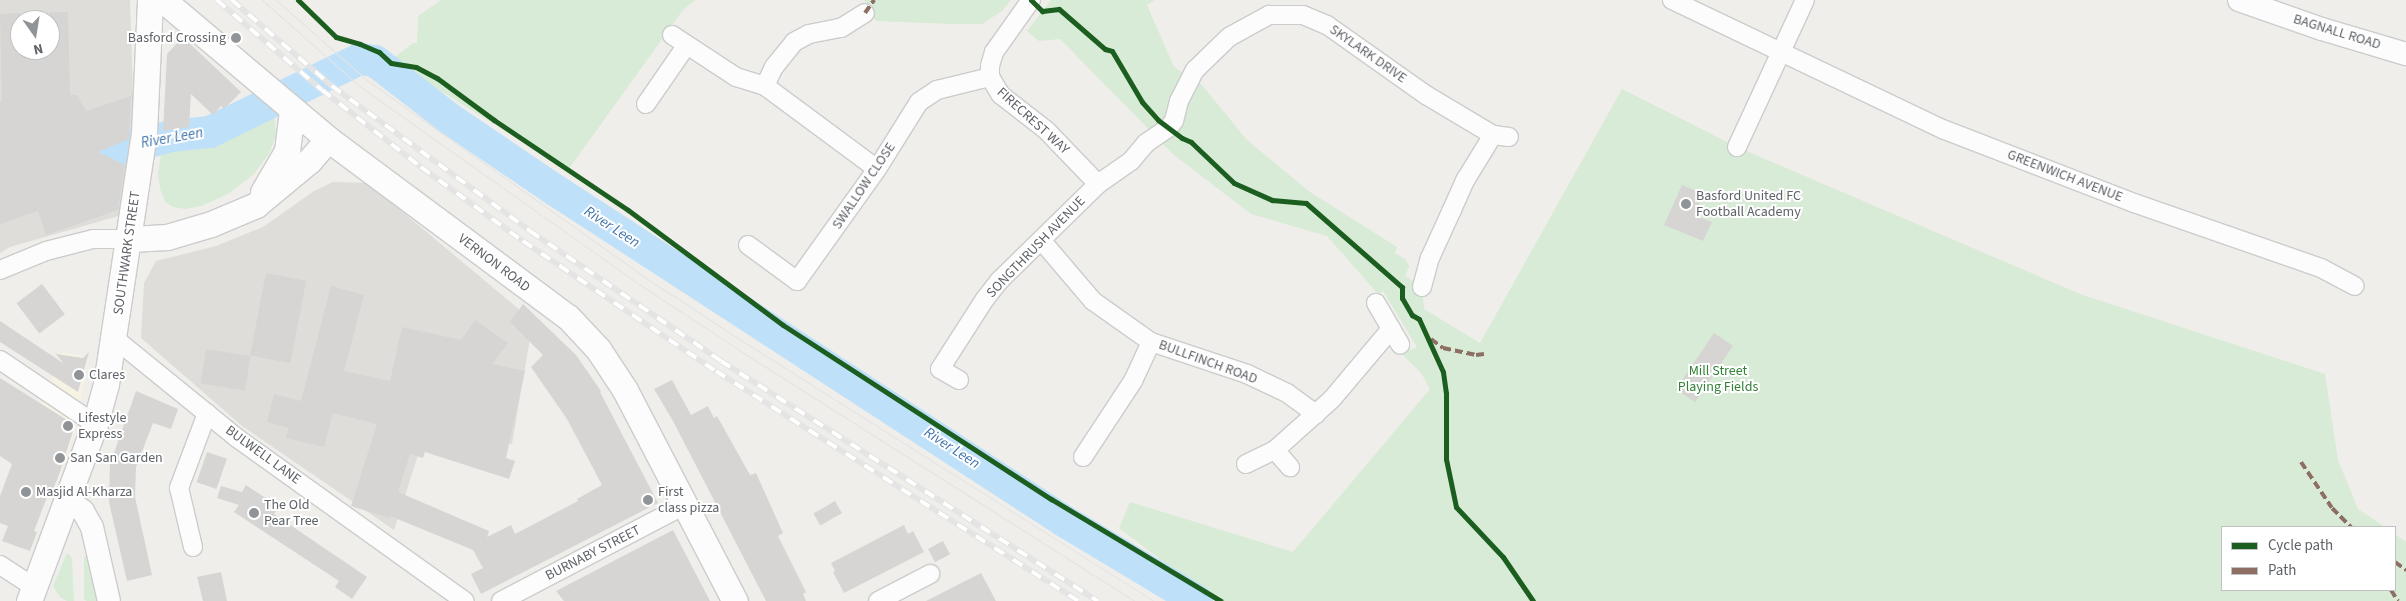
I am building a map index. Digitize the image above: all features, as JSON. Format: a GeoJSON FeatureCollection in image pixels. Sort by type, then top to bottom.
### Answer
{"type":"FeatureCollection","features":[{"type":"Feature","properties":{"kind":"main road","name":"SOUTHWARK STREET"},"geometry":{"type":"LineString","coordinates":[[32,594],[95,424],[106,384],[130,239],[143,143],[150,0]]}},
{"type":"Feature","properties":{"kind":"main road","name":"VERNON ROAD"},"geometry":{"type":"LineString","coordinates":[[164,0],[328,139],[568,317],[598,349],[625,390],[735,601]]}},
{"type":"Feature","properties":{"kind":"main road"},"geometry":{"type":"LineString","coordinates":[[256,206],[287,150],[292,110]]}},
{"type":"Feature","properties":{"kind":"main road"},"geometry":{"type":"LineString","coordinates":[[130,239],[167,237],[211,224],[256,206],[309,161],[328,139]]}},
{"type":"Feature","properties":{"kind":"street","name":"FIRECREST WAY"},"geometry":{"type":"LineString","coordinates":[[1031,0],[994,52],[990,66],[990,77],[994,87],[1001,95],[1046,130],[1098,184]]}},
{"type":"Feature","properties":{"kind":"street","name":"GREENWICH AVENUE"},"geometry":{"type":"LineString","coordinates":[[1672,0],[1945,130],[2134,203],[2321,268],[2355,286]]}},
{"type":"Feature","properties":{"kind":"street"},"geometry":{"type":"LineString","coordinates":[[1737,147],[1806,0]]}},
{"type":"Feature","properties":{"kind":"street","name":"BAGNALL ROAD"},"geometry":{"type":"LineString","coordinates":[[2239,0],[2322,29],[2406,54]]}},
{"type":"Feature","properties":{"kind":"street"},"geometry":{"type":"LineString","coordinates":[[765,86],[774,67],[794,42],[809,34],[841,28],[865,14]]}},
{"type":"Feature","properties":{"kind":"street","name":"SKYLARK DRIVE"},"geometry":{"type":"LineString","coordinates":[[1098,184],[1131,161],[1146,142],[1168,128],[1174,120],[1179,101],[1195,70],[1229,37],[1269,15],[1303,15],[1327,25],[1426,95],[1501,136],[1466,179],[1430,258],[1422,287]]}},
{"type":"Feature","properties":{"kind":"street"},"geometry":{"type":"LineString","coordinates":[[672,35],[686,46],[736,77],[765,86],[877,169]]}},
{"type":"Feature","properties":{"kind":"street"},"geometry":{"type":"LineString","coordinates":[[646,104],[686,46]]}},
{"type":"Feature","properties":{"kind":"street","name":"SWALLOW CLOSE"},"geometry":{"type":"LineString","coordinates":[[748,245],[798,280],[877,169],[920,102],[937,90],[990,77]]}},
{"type":"Feature","properties":{"kind":"street","name":"SONGTHRUSH AVENUE"},"geometry":{"type":"LineString","coordinates":[[959,380],[940,370],[985,299],[1098,184]]}},
{"type":"Feature","properties":{"kind":"street"},"geometry":{"type":"LineString","coordinates":[[0,270],[14,262],[56,248],[93,240],[130,239]]}},
{"type":"Feature","properties":{"kind":"street","name":"BULLFINCH ROAD"},"geometry":{"type":"LineString","coordinates":[[1041,240],[1093,301],[1151,342],[1247,374],[1286,393],[1316,414]]}},
{"type":"Feature","properties":{"kind":"street"},"geometry":{"type":"LineString","coordinates":[[1376,304],[1400,344]]}},
{"type":"Feature","properties":{"kind":"street"},"geometry":{"type":"LineString","coordinates":[[1246,464],[1275,450],[1332,400],[1391,329]]}},
{"type":"Feature","properties":{"kind":"street","name":"BULWELL LANE"},"geometry":{"type":"LineString","coordinates":[[114,338],[237,438],[465,601]]}},
{"type":"Feature","properties":{"kind":"street","name":"BULLFINCH ROAD"},"geometry":{"type":"LineString","coordinates":[[1083,457],[1133,381],[1151,342]]}},
{"type":"Feature","properties":{"kind":"street"},"geometry":{"type":"LineString","coordinates":[[0,360],[95,424]]}},
{"type":"Feature","properties":{"kind":"street"},"geometry":{"type":"LineString","coordinates":[[193,547],[179,488],[206,413]]}},
{"type":"Feature","properties":{"kind":"street"},"geometry":{"type":"LineString","coordinates":[[1275,450],[1290,467]]}},
{"type":"Feature","properties":{"kind":"street"},"geometry":{"type":"LineString","coordinates":[[67,499],[83,512],[92,527],[109,601]]}},
{"type":"Feature","properties":{"kind":"street","name":"BURNABY STREET"},"geometry":{"type":"LineString","coordinates":[[501,601],[686,506]]}},
{"type":"Feature","properties":{"kind":"street"},"geometry":{"type":"LineString","coordinates":[[0,564],[32,594]]}},
{"type":"Feature","properties":{"kind":"street"},"geometry":{"type":"LineString","coordinates":[[878,601],[930,574]]}},
{"type":"Feature","properties":{"kind":"shaded area"},"geometry":{"type":"Polygon","coordinates":[[[0,0],[130,0],[133,95],[131,138],[9,190],[0,190],[0,0]]]}},
{"type":"Feature","properties":{"kind":"shaded area"},"geometry":{"type":"Polygon","coordinates":[[[128,152],[122,215],[10,247],[0,253],[0,207],[128,152]]]}},
{"type":"Feature","properties":{"kind":"shaded area"},"geometry":{"type":"Polygon","coordinates":[[[333,182],[368,183],[533,321],[512,444],[427,427],[394,530],[242,426],[141,338],[144,283],[156,261],[216,246],[263,227],[314,191],[333,182]]]}},
{"type":"Feature","properties":{"kind":"shaded area"},"geometry":{"type":"Polygon","coordinates":[[[62,352],[88,357],[77,424],[59,478],[22,454],[62,352]]]}},
{"type":"Feature","properties":{"kind":"green space"},"geometry":{"type":"Polygon","coordinates":[[[441,0],[695,0],[683,10],[568,170],[391,60],[413,43],[417,43],[418,16],[441,0]]]}},
{"type":"Feature","properties":{"kind":"green space"},"geometry":{"type":"Polygon","coordinates":[[[864,0],[1011,0],[1002,11],[982,24],[952,24],[876,21],[864,0]]]}},
{"type":"Feature","properties":{"kind":"green space","name":"Mill Street Playing Fields"},"geometry":{"type":"Polygon","coordinates":[[[1051,0],[1155,0],[1147,5],[1174,67],[1201,84],[1247,140],[1310,192],[1397,247],[1395,253],[1405,259],[1409,266],[1405,276],[1422,287],[1424,309],[1480,343],[1622,89],[1737,147],[2080,294],[2325,374],[2338,460],[2358,509],[2384,526],[2221,526],[2221,591],[2396,591],[2396,535],[2406,542],[2406,601],[1215,601],[1119,528],[1130,502],[1293,552],[1430,389],[1421,373],[1402,354],[1417,347],[1383,291],[1378,294],[1327,236],[1251,214],[1174,155],[1060,39],[1039,41],[1027,31],[1051,0]]]}},
{"type":"Feature","properties":{"kind":"green space"},"geometry":{"type":"Polygon","coordinates":[[[274,114],[276,135],[269,154],[253,175],[228,194],[201,206],[185,209],[173,207],[165,202],[158,174],[161,154],[214,143],[274,114]]]}},
{"type":"Feature","properties":{"kind":"green space"},"geometry":{"type":"Polygon","coordinates":[[[67,553],[71,556],[72,560],[74,601],[67,601],[60,597],[53,586],[67,553]]]}},
{"type":"Feature","properties":{"kind":"green space"},"geometry":{"type":"Polygon","coordinates":[[[84,557],[88,557],[99,601],[86,601],[84,598],[84,557]]]}},
{"type":"Feature","properties":{"kind":"building"},"geometry":{"type":"Polygon","coordinates":[[[60,12],[68,12],[70,95],[77,95],[86,111],[131,96],[129,139],[98,152],[125,165],[118,210],[46,235],[38,211],[0,224],[0,101],[2,101],[0,14],[10,14],[10,60],[60,60],[60,12]]]}},
{"type":"Feature","properties":{"kind":"building"},"geometry":{"type":"Polygon","coordinates":[[[183,37],[241,92],[224,109],[221,106],[213,115],[191,94],[189,127],[163,131],[167,54],[183,37]]]}},
{"type":"Feature","properties":{"kind":"building","name":"Basford United FC Football Academy"},"geometry":{"type":"Polygon","coordinates":[[[1682,185],[1703,194],[1694,215],[1712,222],[1703,241],[1664,225],[1682,185]]]}},
{"type":"Feature","properties":{"kind":"building"},"geometry":{"type":"Polygon","coordinates":[[[266,273],[306,281],[290,363],[250,355],[266,273]]]}},
{"type":"Feature","properties":{"kind":"building"},"geometry":{"type":"Polygon","coordinates":[[[42,284],[65,314],[39,334],[16,303],[42,284]]]}},
{"type":"Feature","properties":{"kind":"building"},"geometry":{"type":"Polygon","coordinates":[[[331,286],[364,295],[344,371],[390,381],[402,327],[461,340],[475,320],[508,343],[492,364],[525,371],[506,458],[515,461],[509,479],[425,452],[423,458],[410,454],[398,492],[489,531],[487,537],[511,525],[515,534],[578,501],[577,499],[602,485],[567,419],[531,367],[543,355],[510,322],[523,304],[576,355],[601,391],[658,503],[481,594],[471,574],[483,568],[473,550],[390,516],[389,518],[351,506],[377,424],[333,413],[324,447],[286,438],[289,428],[267,422],[274,394],[301,401],[331,286]]]}},
{"type":"Feature","properties":{"kind":"building"},"geometry":{"type":"Polygon","coordinates":[[[0,321],[63,363],[56,354],[83,358],[89,352],[78,392],[0,342],[0,321]]]}},
{"type":"Feature","properties":{"kind":"building"},"geometry":{"type":"Polygon","coordinates":[[[1714,333],[1733,346],[1695,402],[1676,389],[1714,333]]]}},
{"type":"Feature","properties":{"kind":"building"},"geometry":{"type":"Polygon","coordinates":[[[206,349],[250,356],[245,391],[201,384],[206,349]]]}},
{"type":"Feature","properties":{"kind":"building"},"geometry":{"type":"Polygon","coordinates":[[[0,378],[75,425],[59,475],[49,498],[47,497],[34,531],[37,532],[30,551],[2,541],[8,526],[0,523],[0,496],[12,464],[0,456],[0,378]]]}},
{"type":"Feature","properties":{"kind":"building"},"geometry":{"type":"Polygon","coordinates":[[[672,380],[691,415],[708,406],[714,418],[717,416],[750,475],[756,473],[783,533],[778,536],[806,592],[803,594],[806,601],[766,601],[673,421],[654,389],[672,380]]]}},
{"type":"Feature","properties":{"kind":"building"},"geometry":{"type":"Polygon","coordinates":[[[136,391],[178,409],[171,429],[153,423],[136,467],[135,497],[152,575],[127,581],[109,502],[110,464],[136,391]]]}},
{"type":"Feature","properties":{"kind":"building"},"geometry":{"type":"Polygon","coordinates":[[[207,452],[227,459],[216,489],[197,482],[207,452]]]}},
{"type":"Feature","properties":{"kind":"building"},"geometry":{"type":"Polygon","coordinates":[[[246,485],[279,507],[274,514],[367,577],[352,599],[335,587],[339,581],[234,512],[239,505],[217,498],[221,486],[242,492],[246,485]]]}},
{"type":"Feature","properties":{"kind":"building"},"geometry":{"type":"Polygon","coordinates":[[[835,501],[842,513],[820,526],[813,514],[835,501]]]}},
{"type":"Feature","properties":{"kind":"building"},"geometry":{"type":"Polygon","coordinates":[[[904,525],[908,534],[913,531],[924,552],[844,593],[833,572],[835,571],[831,563],[904,525]]]}},
{"type":"Feature","properties":{"kind":"building"},"geometry":{"type":"Polygon","coordinates":[[[673,530],[710,601],[564,601],[556,591],[673,530]]]}},
{"type":"Feature","properties":{"kind":"building"},"geometry":{"type":"Polygon","coordinates":[[[943,541],[950,554],[935,562],[928,549],[943,541]]]}},
{"type":"Feature","properties":{"kind":"building"},"geometry":{"type":"Polygon","coordinates":[[[221,572],[227,601],[203,601],[197,577],[221,572]]]}},
{"type":"Feature","properties":{"kind":"building"},"geometry":{"type":"Polygon","coordinates":[[[981,573],[996,601],[926,601],[973,577],[981,573]]]}},
{"type":"Feature","properties":{"kind":"waterway","name":"River Leen"},"geometry":{"type":"LineString","coordinates":[[0,200],[92,157],[171,136],[210,132],[360,59],[375,61],[450,119],[555,190],[1064,521],[1197,601]]}},
{"type":"Feature","properties":{"kind":"tram line"},"geometry":{"type":"LineString","coordinates":[[262,0],[362,88],[639,284],[739,350],[1134,601]]}},
{"type":"Feature","properties":{"kind":"tram line"},"geometry":{"type":"LineString","coordinates":[[276,0],[368,81],[643,276],[1153,601]]}},
{"type":"Feature","properties":{"kind":"railway"},"geometry":{"type":"LineString","coordinates":[[217,0],[322,90],[421,167],[523,241],[716,371],[1078,601]]}},
{"type":"Feature","properties":{"kind":"railway"},"geometry":{"type":"LineString","coordinates":[[232,0],[332,86],[530,231],[721,361],[1098,601]]}},
{"type":"Feature","properties":{"kind":"marked path"},"geometry":{"type":"LineString","coordinates":[[865,13],[874,0]]}},
{"type":"Feature","properties":{"kind":"marked path"},"geometry":{"type":"LineString","coordinates":[[1431,339],[1443,348],[1476,355],[1484,354]]}},
{"type":"Feature","properties":{"kind":"marked path"},"geometry":{"type":"LineString","coordinates":[[2301,462],[2332,508],[2350,526]]}},
{"type":"Feature","properties":{"kind":"marked path"},"geometry":{"type":"LineString","coordinates":[[2396,563],[2406,570]]}},
{"type":"Feature","properties":{"kind":"marked path"},"geometry":{"type":"LineString","coordinates":[[2392,591],[2398,601]]}},
{"type":"Feature","properties":{"kind":"cycle path"},"geometry":{"type":"LineString","coordinates":[[298,0],[336,37],[379,52],[391,63],[416,67],[437,78],[494,120],[628,210],[783,325],[1051,499],[1221,601]]}},
{"type":"Feature","properties":{"kind":"cycle path"},"geometry":{"type":"LineString","coordinates":[[1031,0],[1042,11],[1059,9],[1105,49],[1112,51],[1142,102],[1158,120],[1182,138],[1191,142],[1234,183],[1272,200],[1306,203],[1402,287],[1402,298],[1412,315],[1419,319],[1443,372],[1446,393],[1446,459],[1456,507],[1503,557],[1533,601]]}},
{"type":"Feature","properties":{"kind":"place","name":"Basford Crossing"},"geometry":{"type":"Point","coordinates":[236,38]}},
{"type":"Feature","properties":{"kind":"place","name":"Basford United FC Football Academy"},"geometry":{"type":"Point","coordinates":[1686,204]}},
{"type":"Feature","properties":{"kind":"place","name":"Clares"},"geometry":{"type":"Point","coordinates":[79,375]}},
{"type":"Feature","properties":{"kind":"place","name":"Lifestyle Express"},"geometry":{"type":"Point","coordinates":[68,426]}},
{"type":"Feature","properties":{"kind":"place","name":"San San Garden"},"geometry":{"type":"Point","coordinates":[60,458]}},
{"type":"Feature","properties":{"kind":"place","name":"Masjid Al-Kharza"},"geometry":{"type":"Point","coordinates":[26,492]}},
{"type":"Feature","properties":{"kind":"place","name":"First class pizza"},"geometry":{"type":"Point","coordinates":[648,500]}},
{"type":"Feature","properties":{"kind":"place","name":"The Old Pear Tree"},"geometry":{"type":"Point","coordinates":[254,513]}}]}
